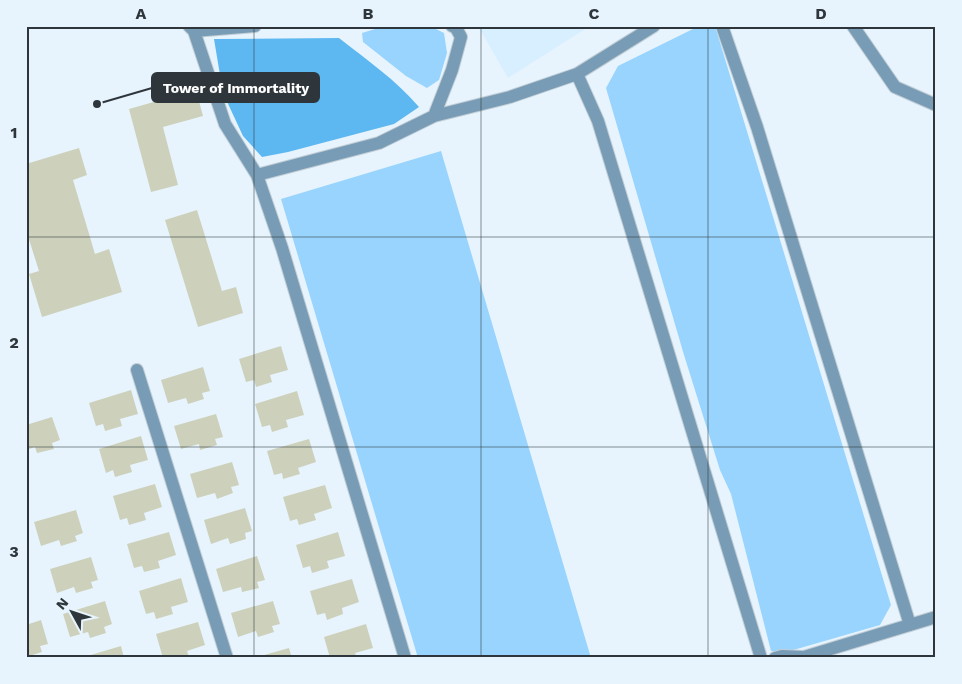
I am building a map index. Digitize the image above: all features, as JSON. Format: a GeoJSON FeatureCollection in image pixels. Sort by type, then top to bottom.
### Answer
{"type":"FeatureCollection","features":[{"type":"Feature","properties":{"kind":"street"},"geometry":{"type":"LineString","coordinates":[[255,26],[192,29],[225,124],[257,175],[282,248],[405,658]]}},
{"type":"Feature","properties":{"kind":"street"},"geometry":{"type":"LineString","coordinates":[[257,175],[379,143],[434,116],[510,97],[577,74],[654,26]]}},
{"type":"Feature","properties":{"kind":"street"},"geometry":{"type":"LineString","coordinates":[[722,26],[760,137],[910,625]]}},
{"type":"Feature","properties":{"kind":"street"},"geometry":{"type":"LineString","coordinates":[[853,26],[895,87],[936,105]]}},
{"type":"Feature","properties":{"kind":"street"},"geometry":{"type":"LineString","coordinates":[[434,116],[452,70],[461,37],[455,27]]}},
{"type":"Feature","properties":{"kind":"street"},"geometry":{"type":"LineString","coordinates":[[577,74],[598,121],[761,658]]}},
{"type":"Feature","properties":{"kind":"street"},"geometry":{"type":"LineString","coordinates":[[137,370],[227,658]]}},
{"type":"Feature","properties":{"kind":"street"},"geometry":{"type":"LineString","coordinates":[[775,658],[782,656],[804,657],[936,617]]}},
{"type":"Feature","properties":{"kind":"shaded area"},"geometry":{"type":"Polygon","coordinates":[[[430,26],[444,33],[447,53],[439,80],[427,88],[406,76],[363,42],[362,33],[375,29],[430,26]]]}},
{"type":"Feature","properties":{"kind":"shaded area"},"geometry":{"type":"Polygon","coordinates":[[[478,26],[590,26],[508,78],[478,26]]]}},
{"type":"Feature","properties":{"kind":"shaded area"},"geometry":{"type":"Polygon","coordinates":[[[699,26],[715,26],[891,605],[880,625],[783,653],[771,651],[731,494],[720,470],[684,355],[606,88],[618,66],[699,26]]]}},
{"type":"Feature","properties":{"kind":"shaded area"},"geometry":{"type":"Polygon","coordinates":[[[339,38],[391,79],[419,107],[394,124],[262,157],[243,136],[223,93],[214,39],[339,38]]]}},
{"type":"Feature","properties":{"kind":"shaded area"},"geometry":{"type":"Polygon","coordinates":[[[441,151],[591,658],[418,658],[281,199],[441,151]]]}},
{"type":"Feature","properties":{"kind":"building"},"geometry":{"type":"Polygon","coordinates":[[[196,90],[203,116],[163,127],[178,185],[151,192],[129,109],[196,90]]]}},
{"type":"Feature","properties":{"kind":"building"},"geometry":{"type":"Polygon","coordinates":[[[79,148],[87,175],[73,180],[95,254],[109,249],[122,292],[42,317],[29,274],[39,271],[26,230],[26,164],[79,148]]]}},
{"type":"Feature","properties":{"kind":"building"},"geometry":{"type":"Polygon","coordinates":[[[197,210],[222,291],[236,287],[243,313],[198,327],[165,220],[197,210]]]}},
{"type":"Feature","properties":{"kind":"building"},"geometry":{"type":"Polygon","coordinates":[[[281,346],[288,370],[270,375],[272,382],[256,387],[254,380],[246,382],[239,359],[281,346]]]}},
{"type":"Feature","properties":{"kind":"building"},"geometry":{"type":"Polygon","coordinates":[[[203,367],[210,391],[202,393],[204,399],[188,404],[186,398],[168,403],[161,380],[203,367]]]}},
{"type":"Feature","properties":{"kind":"building"},"geometry":{"type":"Polygon","coordinates":[[[131,390],[138,414],[120,419],[122,426],[105,431],[103,424],[96,426],[89,403],[131,390]]]}},
{"type":"Feature","properties":{"kind":"building"},"geometry":{"type":"Polygon","coordinates":[[[297,391],[304,415],[286,420],[288,427],[272,432],[270,425],[262,427],[255,404],[297,391]]]}},
{"type":"Feature","properties":{"kind":"building"},"geometry":{"type":"Polygon","coordinates":[[[216,414],[223,437],[215,439],[217,445],[200,450],[199,444],[181,449],[174,426],[216,414]]]}},
{"type":"Feature","properties":{"kind":"building"},"geometry":{"type":"Polygon","coordinates":[[[52,417],[60,440],[52,443],[54,449],[37,453],[35,447],[26,450],[26,425],[52,417]]]}},
{"type":"Feature","properties":{"kind":"building"},"geometry":{"type":"Polygon","coordinates":[[[141,436],[148,460],[130,465],[132,472],[115,477],[113,470],[106,473],[99,449],[141,436]]]}},
{"type":"Feature","properties":{"kind":"building"},"geometry":{"type":"Polygon","coordinates":[[[309,439],[316,462],[298,468],[300,474],[283,479],[282,473],[274,475],[267,451],[309,439]]]}},
{"type":"Feature","properties":{"kind":"building"},"geometry":{"type":"Polygon","coordinates":[[[232,462],[239,485],[231,487],[233,493],[217,499],[215,493],[197,498],[190,474],[232,462]]]}},
{"type":"Feature","properties":{"kind":"building"},"geometry":{"type":"Polygon","coordinates":[[[155,484],[162,507],[144,513],[146,520],[129,525],[127,518],[120,520],[113,496],[155,484]]]}},
{"type":"Feature","properties":{"kind":"building"},"geometry":{"type":"Polygon","coordinates":[[[325,485],[332,508],[314,514],[316,520],[299,525],[297,519],[290,521],[283,497],[325,485]]]}},
{"type":"Feature","properties":{"kind":"building"},"geometry":{"type":"Polygon","coordinates":[[[245,508],[252,531],[245,533],[246,539],[230,544],[228,538],[211,544],[204,520],[245,508]]]}},
{"type":"Feature","properties":{"kind":"building"},"geometry":{"type":"Polygon","coordinates":[[[76,510],[83,533],[75,536],[77,541],[61,546],[59,540],[41,546],[34,522],[76,510]]]}},
{"type":"Feature","properties":{"kind":"building"},"geometry":{"type":"Polygon","coordinates":[[[169,532],[176,555],[158,561],[160,568],[144,572],[142,566],[134,568],[127,544],[169,532]]]}},
{"type":"Feature","properties":{"kind":"building"},"geometry":{"type":"Polygon","coordinates":[[[338,532],[345,556],[327,561],[329,568],[312,573],[310,566],[303,568],[296,545],[338,532]]]}},
{"type":"Feature","properties":{"kind":"building"},"geometry":{"type":"Polygon","coordinates":[[[257,556],[265,580],[257,582],[259,588],[242,592],[241,587],[223,592],[216,569],[257,556]]]}},
{"type":"Feature","properties":{"kind":"building"},"geometry":{"type":"Polygon","coordinates":[[[91,557],[98,580],[91,582],[93,588],[76,593],[74,587],[57,593],[50,569],[91,557]]]}},
{"type":"Feature","properties":{"kind":"building"},"geometry":{"type":"Polygon","coordinates":[[[181,578],[188,602],[171,607],[173,614],[156,619],[154,612],[146,614],[139,591],[181,578]]]}},
{"type":"Feature","properties":{"kind":"building"},"geometry":{"type":"Polygon","coordinates":[[[352,579],[359,602],[342,608],[343,614],[327,620],[325,613],[317,615],[310,591],[352,579]]]}},
{"type":"Feature","properties":{"kind":"building"},"geometry":{"type":"Polygon","coordinates":[[[105,601],[112,624],[104,627],[106,633],[90,638],[88,632],[70,637],[63,614],[105,601]]]}},
{"type":"Feature","properties":{"kind":"building"},"geometry":{"type":"Polygon","coordinates":[[[273,601],[280,624],[272,626],[274,632],[258,637],[256,631],[238,637],[231,613],[273,601]]]}},
{"type":"Feature","properties":{"kind":"building"},"geometry":{"type":"Polygon","coordinates":[[[41,620],[48,644],[40,646],[42,652],[26,657],[26,625],[41,620]]]}},
{"type":"Feature","properties":{"kind":"building"},"geometry":{"type":"Polygon","coordinates":[[[198,622],[205,645],[187,651],[189,657],[187,658],[171,658],[170,656],[163,658],[156,634],[198,622]]]}},
{"type":"Feature","properties":{"kind":"building"},"geometry":{"type":"Polygon","coordinates":[[[366,624],[373,648],[355,653],[357,658],[330,658],[324,637],[366,624]]]}},
{"type":"Feature","properties":{"kind":"building"},"geometry":{"type":"Polygon","coordinates":[[[121,646],[124,658],[84,658],[84,657],[121,646]]]}},
{"type":"Feature","properties":{"kind":"building"},"geometry":{"type":"Polygon","coordinates":[[[289,648],[292,658],[257,658],[257,657],[289,648]]]}},
{"type":"Feature","properties":{"kind":"place","name":"Tower of Immortality"},"geometry":{"type":"Point","coordinates":[97,104]}}]}
